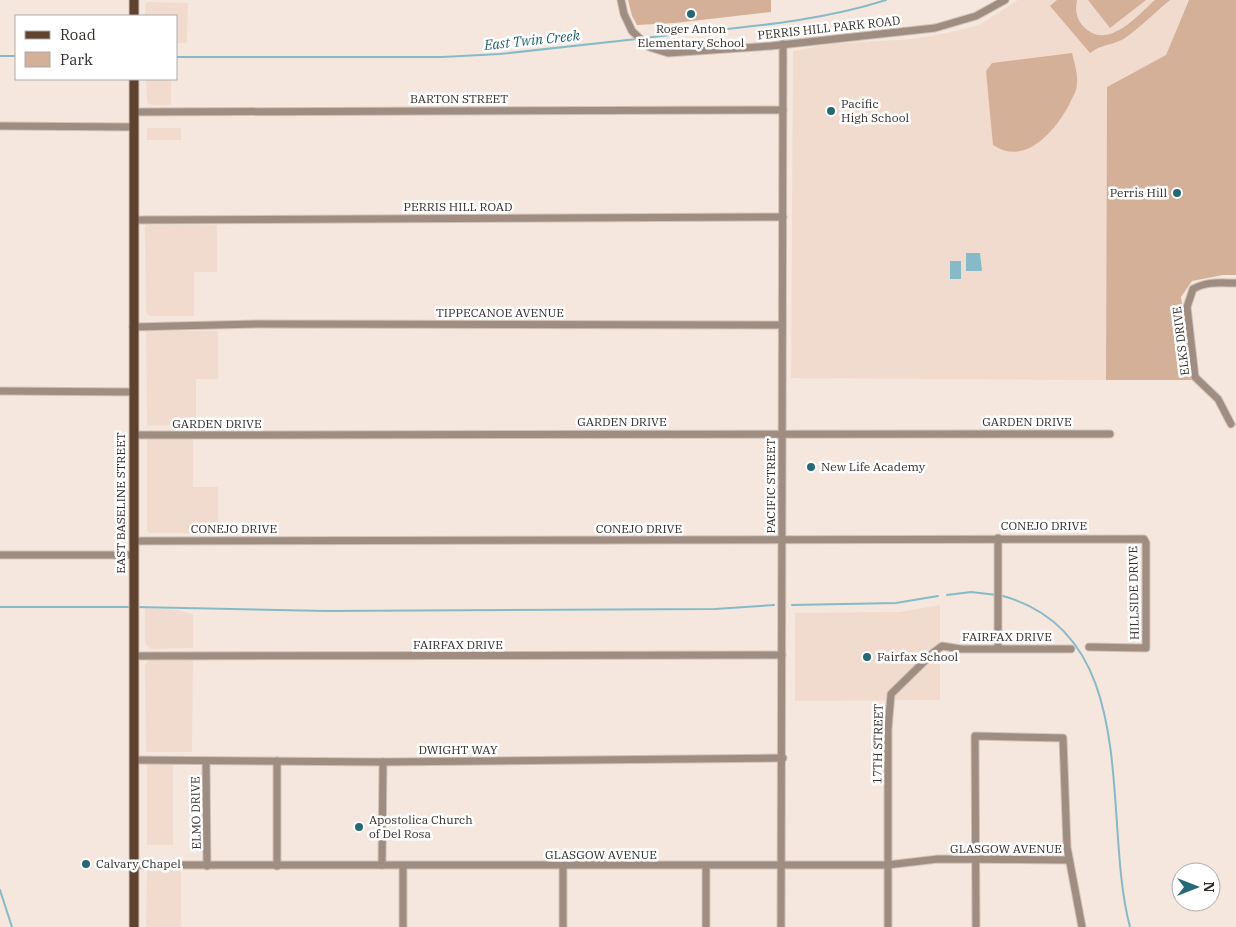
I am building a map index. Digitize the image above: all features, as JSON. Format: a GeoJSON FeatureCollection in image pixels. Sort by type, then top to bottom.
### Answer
{"type":"FeatureCollection","features":[{"type":"Feature","properties":{"kind":"main road"},"geometry":{"type":"LineString","coordinates":[[134,0],[134,15]]}},
{"type":"Feature","properties":{"kind":"main road","name":"EAST BASELINE STREET"},"geometry":{"type":"LineString","coordinates":[[134,80],[134,927]]}},
{"type":"Feature","properties":{"kind":"street","name":"PERRIS HILL PARK ROAD"},"geometry":{"type":"LineString","coordinates":[[622,0],[631,29],[652,48],[668,53],[783,44],[935,28],[976,16],[1005,0]]}},
{"type":"Feature","properties":{"kind":"street","name":"PACIFIC STREET"},"geometry":{"type":"LineString","coordinates":[[781,927],[783,758],[783,44]]}},
{"type":"Feature","properties":{"kind":"street","name":"BARTON STREET"},"geometry":{"type":"LineString","coordinates":[[134,112],[783,110]]}},
{"type":"Feature","properties":{"kind":"street"},"geometry":{"type":"LineString","coordinates":[[0,126],[134,127]]}},
{"type":"Feature","properties":{"kind":"street","name":"PERRIS HILL ROAD"},"geometry":{"type":"LineString","coordinates":[[134,220],[783,217]]}},
{"type":"Feature","properties":{"kind":"street","name":"ELKS DRIVE"},"geometry":{"type":"LineString","coordinates":[[1231,424],[1218,399],[1195,377],[1188,307],[1193,289],[1202,284],[1215,282],[1236,283]]}},
{"type":"Feature","properties":{"kind":"street","name":"TIPPECANOE AVENUE"},"geometry":{"type":"LineString","coordinates":[[133,327],[782,325]]}},
{"type":"Feature","properties":{"kind":"street"},"geometry":{"type":"LineString","coordinates":[[0,391],[134,392]]}},
{"type":"Feature","properties":{"kind":"street","name":"GARDEN DRIVE"},"geometry":{"type":"LineString","coordinates":[[134,435],[1110,434]]}},
{"type":"Feature","properties":{"kind":"street"},"geometry":{"type":"LineString","coordinates":[[998,538],[998,648]]}},
{"type":"Feature","properties":{"kind":"street","name":"CONEJO DRIVE"},"geometry":{"type":"LineString","coordinates":[[134,541],[1144,539]]}},
{"type":"Feature","properties":{"kind":"street","name":"HILLSIDE DRIVE"},"geometry":{"type":"LineString","coordinates":[[1090,647],[1146,648],[1146,543],[1144,539]]}},
{"type":"Feature","properties":{"kind":"street"},"geometry":{"type":"LineString","coordinates":[[0,555],[134,555]]}},
{"type":"Feature","properties":{"kind":"street","name":"FAIRFAX DRIVE"},"geometry":{"type":"LineString","coordinates":[[942,646],[961,649],[1071,649]]}},
{"type":"Feature","properties":{"kind":"street","name":"17TH STREET"},"geometry":{"type":"LineString","coordinates":[[888,927],[889,702],[891,694],[942,646]]}},
{"type":"Feature","properties":{"kind":"street","name":"FAIRFAX DRIVE"},"geometry":{"type":"LineString","coordinates":[[134,656],[782,655]]}},
{"type":"Feature","properties":{"kind":"street"},"geometry":{"type":"LineString","coordinates":[[976,927],[975,736],[1063,738],[1068,860],[1082,927]]}},
{"type":"Feature","properties":{"kind":"street","name":"DWIGHT WAY"},"geometry":{"type":"LineString","coordinates":[[134,760],[383,762],[783,758]]}},
{"type":"Feature","properties":{"kind":"street","name":"ELMO DRIVE"},"geometry":{"type":"LineString","coordinates":[[206,761],[207,866]]}},
{"type":"Feature","properties":{"kind":"street"},"geometry":{"type":"LineString","coordinates":[[277,761],[277,866]]}},
{"type":"Feature","properties":{"kind":"street"},"geometry":{"type":"LineString","coordinates":[[382,865],[383,762]]}},
{"type":"Feature","properties":{"kind":"street","name":"GLASGOW AVENUE"},"geometry":{"type":"LineString","coordinates":[[134,866],[887,865],[938,859],[1068,860]]}},
{"type":"Feature","properties":{"kind":"street"},"geometry":{"type":"LineString","coordinates":[[403,866],[403,927]]}},
{"type":"Feature","properties":{"kind":"street"},"geometry":{"type":"LineString","coordinates":[[563,866],[563,927]]}},
{"type":"Feature","properties":{"kind":"street"},"geometry":{"type":"LineString","coordinates":[[706,866],[706,927]]}},
{"type":"Feature","properties":{"kind":"shaded area","name":"Pacific High School"},"geometry":{"type":"Polygon","coordinates":[[[1018,0],[1189,0],[1166,55],[1107,87],[1106,380],[791,378],[793,51],[830,44],[912,39],[947,33],[979,25],[1018,0]]]}},
{"type":"Feature","properties":{"kind":"shaded area"},"geometry":{"type":"Polygon","coordinates":[[[147,2],[188,3],[187,43],[178,43],[178,15],[145,15],[145,5],[147,2]]]}},
{"type":"Feature","properties":{"kind":"shaded area"},"geometry":{"type":"Polygon","coordinates":[[[146,80],[171,80],[171,105],[152,105],[147,103],[146,80]]]}},
{"type":"Feature","properties":{"kind":"shaded area"},"geometry":{"type":"Polygon","coordinates":[[[147,128],[181,128],[181,140],[147,140],[147,128]]]}},
{"type":"Feature","properties":{"kind":"shaded area"},"geometry":{"type":"Polygon","coordinates":[[[147,225],[217,225],[217,272],[194,272],[194,316],[149,316],[146,312],[145,227],[147,225]]]}},
{"type":"Feature","properties":{"kind":"shaded area"},"geometry":{"type":"Polygon","coordinates":[[[146,331],[218,331],[218,379],[196,379],[196,425],[147,426],[146,331]]]}},
{"type":"Feature","properties":{"kind":"shaded area"},"geometry":{"type":"Polygon","coordinates":[[[147,439],[193,439],[193,487],[218,487],[218,533],[149,533],[147,530],[147,439]]]}},
{"type":"Feature","properties":{"kind":"shaded area","name":"Fairfax School"},"geometry":{"type":"Polygon","coordinates":[[[940,605],[940,700],[795,701],[795,613],[899,612],[940,605]]]}},
{"type":"Feature","properties":{"kind":"shaded area"},"geometry":{"type":"Polygon","coordinates":[[[145,608],[177,610],[193,614],[193,648],[151,649],[145,643],[145,608]]]}},
{"type":"Feature","properties":{"kind":"shaded area"},"geometry":{"type":"Polygon","coordinates":[[[149,660],[193,660],[192,752],[146,752],[145,665],[149,660]]]}},
{"type":"Feature","properties":{"kind":"shaded area"},"geometry":{"type":"Polygon","coordinates":[[[147,764],[173,764],[173,845],[147,845],[147,764]]]}},
{"type":"Feature","properties":{"kind":"shaded area"},"geometry":{"type":"Polygon","coordinates":[[[147,869],[181,870],[181,927],[146,927],[147,869]]]}},
{"type":"Feature","properties":{"kind":"green space","name":"Roger Anton Elementary School"},"geometry":{"type":"Polygon","coordinates":[[[628,0],[771,0],[771,12],[675,23],[637,25],[632,16],[628,0]]]}},
{"type":"Feature","properties":{"kind":"green space"},"geometry":{"type":"Polygon","coordinates":[[[1057,0],[1077,0],[1077,14],[1083,26],[1092,33],[1102,35],[1121,29],[1155,0],[1170,0],[1125,38],[1090,53],[1050,6],[1057,0]]]}},
{"type":"Feature","properties":{"kind":"green space"},"geometry":{"type":"Polygon","coordinates":[[[1088,0],[1146,0],[1110,28],[1088,0]]]}},
{"type":"Feature","properties":{"kind":"green space"},"geometry":{"type":"Polygon","coordinates":[[[1189,0],[1236,0],[1236,275],[1223,275],[1192,281],[1181,297],[1192,380],[1106,380],[1107,87],[1166,55],[1189,0]]]}},
{"type":"Feature","properties":{"kind":"green space"},"geometry":{"type":"Polygon","coordinates":[[[1072,53],[1077,75],[1076,89],[1069,105],[1056,125],[1038,143],[1027,149],[1016,152],[1005,151],[993,145],[986,71],[992,63],[1072,53]]]}},
{"type":"Feature","properties":{"kind":"water"},"geometry":{"type":"Polygon","coordinates":[[[966,253],[980,253],[982,271],[966,271],[966,253]]]}},
{"type":"Feature","properties":{"kind":"water"},"geometry":{"type":"Polygon","coordinates":[[[950,261],[961,261],[961,279],[950,279],[950,261]]]}},
{"type":"Feature","properties":{"kind":"waterway","name":"East Twin Creek"},"geometry":{"type":"LineString","coordinates":[[644,38],[796,20],[827,15],[886,0]]}},
{"type":"Feature","properties":{"kind":"waterway","name":"East Twin Creek"},"geometry":{"type":"LineString","coordinates":[[178,57],[442,57],[500,54],[637,39]]}},
{"type":"Feature","properties":{"kind":"waterway","name":"East Twin Creek"},"geometry":{"type":"LineString","coordinates":[[0,56],[15,56]]}},
{"type":"Feature","properties":{"kind":"waterway"},"geometry":{"type":"LineString","coordinates":[[947,595],[971,592],[997,595]]}},
{"type":"Feature","properties":{"kind":"waterway"},"geometry":{"type":"LineString","coordinates":[[792,605],[896,603],[938,596]]}},
{"type":"Feature","properties":{"kind":"waterway"},"geometry":{"type":"LineString","coordinates":[[1003,596],[1048,617],[1078,649],[1098,689],[1108,736],[1122,883],[1130,927]]}},
{"type":"Feature","properties":{"kind":"waterway"},"geometry":{"type":"LineString","coordinates":[[136,607],[325,611],[715,609],[774,605]]}},
{"type":"Feature","properties":{"kind":"waterway"},"geometry":{"type":"LineString","coordinates":[[0,607],[132,607]]}},
{"type":"Feature","properties":{"kind":"waterway"},"geometry":{"type":"LineString","coordinates":[[0,890],[12,927]]}},
{"type":"Feature","properties":{"kind":"place","name":"Roger Anton Elementary School"},"geometry":{"type":"Point","coordinates":[691,14]}},
{"type":"Feature","properties":{"kind":"place","name":"Pacific High School"},"geometry":{"type":"Point","coordinates":[831,111]}},
{"type":"Feature","properties":{"kind":"place","name":"Perris Hill"},"geometry":{"type":"Point","coordinates":[1177,193]}},
{"type":"Feature","properties":{"kind":"place","name":"New Life Academy"},"geometry":{"type":"Point","coordinates":[811,467]}},
{"type":"Feature","properties":{"kind":"place","name":"Fairfax School"},"geometry":{"type":"Point","coordinates":[867,657]}},
{"type":"Feature","properties":{"kind":"place","name":"Apostolica Church of Del Rosa"},"geometry":{"type":"Point","coordinates":[359,827]}},
{"type":"Feature","properties":{"kind":"place","name":"Calvary Chapel"},"geometry":{"type":"Point","coordinates":[86,864]}}]}
